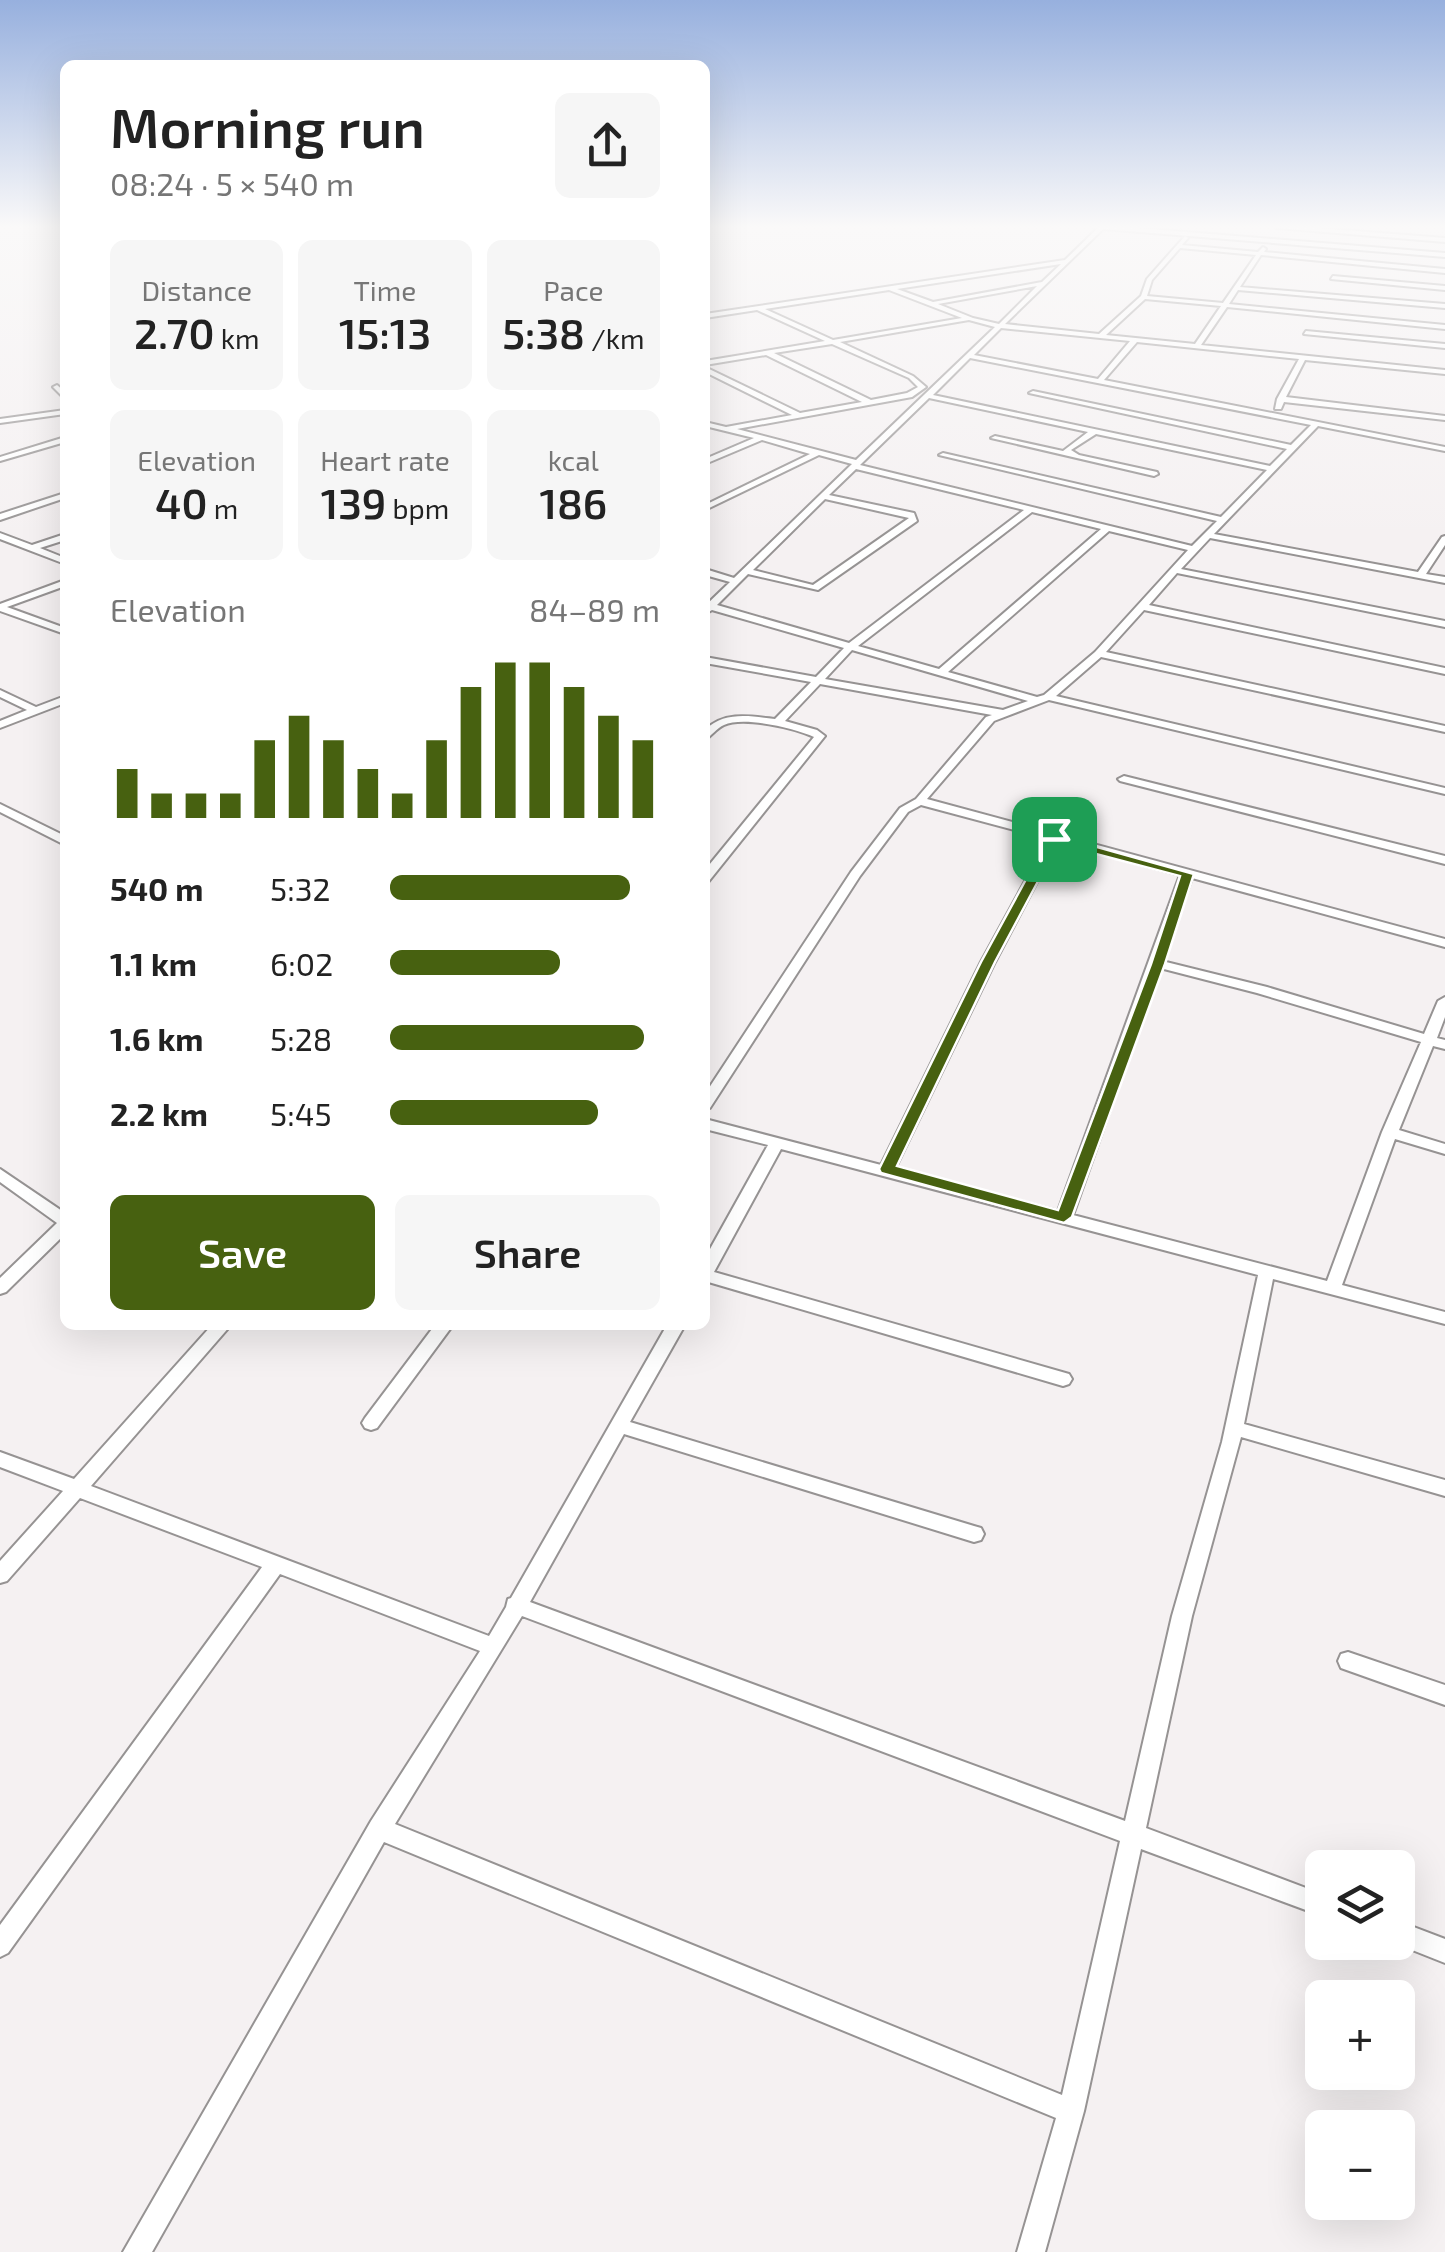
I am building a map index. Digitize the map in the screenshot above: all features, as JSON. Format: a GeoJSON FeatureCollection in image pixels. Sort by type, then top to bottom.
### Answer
{"type":"FeatureCollection","features":[{"type":"Feature","properties":{"kind":"street"},"geometry":{"type":"LineString","coordinates":[[806,330],[912,377],[922,384],[918,390]]}},
{"type":"Feature","properties":{"kind":"street"},"geometry":{"type":"LineString","coordinates":[[710,365],[904,330]]}},
{"type":"Feature","properties":{"kind":"street"},"geometry":{"type":"LineString","coordinates":[[710,606],[997,330]]}},
{"type":"Feature","properties":{"kind":"street"},"geometry":{"type":"LineString","coordinates":[[1042,330],[1445,372]]}},
{"type":"Feature","properties":{"kind":"street"},"geometry":{"type":"LineString","coordinates":[[1100,336],[1106,330]]}},
{"type":"Feature","properties":{"kind":"street"},"geometry":{"type":"LineString","coordinates":[[1197,346],[1208,330]]}},
{"type":"Feature","properties":{"kind":"street"},"geometry":{"type":"LineString","coordinates":[[1274,415],[1306,332],[1445,346]]}},
{"type":"Feature","properties":{"kind":"street"},"geometry":{"type":"LineString","coordinates":[[1100,382],[1135,340]]}},
{"type":"Feature","properties":{"kind":"street"},"geometry":{"type":"LineString","coordinates":[[768,353],[871,402]]}},
{"type":"Feature","properties":{"kind":"street"},"geometry":{"type":"LineString","coordinates":[[969,356],[1445,449]]}},
{"type":"Feature","properties":{"kind":"street"},"geometry":{"type":"LineString","coordinates":[[710,369],[800,416]]}},
{"type":"Feature","properties":{"kind":"street"},"geometry":{"type":"LineString","coordinates":[[57,387],[60,391]]}},
{"type":"Feature","properties":{"kind":"street"},"geometry":{"type":"LineString","coordinates":[[727,429],[918,390],[1274,469]]}},
{"type":"Feature","properties":{"kind":"street"},"geometry":{"type":"LineString","coordinates":[[1033,393],[1294,448]]}},
{"type":"Feature","properties":{"kind":"street"},"geometry":{"type":"LineString","coordinates":[[1281,400],[1445,418]]}},
{"type":"Feature","properties":{"kind":"street"},"geometry":{"type":"LineString","coordinates":[[0,421],[60,413]]}},
{"type":"Feature","properties":{"kind":"street"},"geometry":{"type":"LineString","coordinates":[[710,1097],[876,845],[904,810],[920,801],[990,720],[1042,698],[1098,654],[1317,424]]}},
{"type":"Feature","properties":{"kind":"street"},"geometry":{"type":"LineString","coordinates":[[710,425],[1194,549]]}},
{"type":"Feature","properties":{"kind":"street"},"geometry":{"type":"LineString","coordinates":[[1073,456],[1066,447],[1096,431]]}},
{"type":"Feature","properties":{"kind":"street"},"geometry":{"type":"LineString","coordinates":[[710,460],[760,438]]}},
{"type":"Feature","properties":{"kind":"street"},"geometry":{"type":"LineString","coordinates":[[995,438],[1154,474]]}},
{"type":"Feature","properties":{"kind":"street"},"geometry":{"type":"LineString","coordinates":[[0,459],[60,441]]}},
{"type":"Feature","properties":{"kind":"street"},"geometry":{"type":"LineString","coordinates":[[710,506],[812,458],[815,451]]}},
{"type":"Feature","properties":{"kind":"street"},"geometry":{"type":"LineString","coordinates":[[943,455],[1223,520]]}},
{"type":"Feature","properties":{"kind":"street"},"geometry":{"type":"LineString","coordinates":[[1053,480],[1053,474],[1073,456]]}},
{"type":"Feature","properties":{"kind":"street"},"geometry":{"type":"LineString","coordinates":[[747,571],[815,588],[914,519],[822,496]]}},
{"type":"Feature","properties":{"kind":"street"},"geometry":{"type":"LineString","coordinates":[[0,517],[60,497]]}},
{"type":"Feature","properties":{"kind":"street"},"geometry":{"type":"LineString","coordinates":[[778,723],[851,646],[1031,509]]}},
{"type":"Feature","properties":{"kind":"street"},"geometry":{"type":"LineString","coordinates":[[941,672],[1107,528]]}},
{"type":"Feature","properties":{"kind":"street"},"geometry":{"type":"LineString","coordinates":[[1208,535],[1445,580]]}},
{"type":"Feature","properties":{"kind":"street"},"geometry":{"type":"LineString","coordinates":[[0,536],[60,559]]}},
{"type":"Feature","properties":{"kind":"street"},"geometry":{"type":"LineString","coordinates":[[32,548],[60,539]]}},
{"type":"Feature","properties":{"kind":"street"},"geometry":{"type":"LineString","coordinates":[[1420,575],[1445,540]]}},
{"type":"Feature","properties":{"kind":"street"},"geometry":{"type":"LineString","coordinates":[[1178,570],[1445,624]]}},
{"type":"Feature","properties":{"kind":"street"},"geometry":{"type":"LineString","coordinates":[[710,573],[736,581]]}},
{"type":"Feature","properties":{"kind":"street"},"geometry":{"type":"LineString","coordinates":[[0,607],[60,585]]}},
{"type":"Feature","properties":{"kind":"street"},"geometry":{"type":"LineString","coordinates":[[0,607],[60,629]]}},
{"type":"Feature","properties":{"kind":"street"},"geometry":{"type":"LineString","coordinates":[[1145,607],[1445,671]]}},
{"type":"Feature","properties":{"kind":"street"},"geometry":{"type":"LineString","coordinates":[[710,609],[1042,698],[1445,791]]}},
{"type":"Feature","properties":{"kind":"street"},"geometry":{"type":"LineString","coordinates":[[1098,654],[1445,729]]}},
{"type":"Feature","properties":{"kind":"street"},"geometry":{"type":"LineString","coordinates":[[710,661],[1003,714]]}},
{"type":"Feature","properties":{"kind":"street"},"geometry":{"type":"LineString","coordinates":[[0,694],[36,710]]}},
{"type":"Feature","properties":{"kind":"street"},"geometry":{"type":"LineString","coordinates":[[0,725],[60,701]]}},
{"type":"Feature","properties":{"kind":"street"},"geometry":{"type":"LineString","coordinates":[[710,733],[724,721],[778,723],[813,730],[820,736],[710,872]]}},
{"type":"Feature","properties":{"kind":"street"},"geometry":{"type":"LineString","coordinates":[[1124,780],[1445,860]]}},
{"type":"Feature","properties":{"kind":"street"},"geometry":{"type":"LineString","coordinates":[[920,801],[1445,944]]}},
{"type":"Feature","properties":{"kind":"street"},"geometry":{"type":"LineString","coordinates":[[0,807],[60,838]]}},
{"type":"Feature","properties":{"kind":"street"},"geometry":{"type":"LineString","coordinates":[[887,1169],[988,962],[1054,839]]}},
{"type":"Feature","properties":{"kind":"street"},"geometry":{"type":"LineString","coordinates":[[1064,1217],[1158,964],[1187,874]]}},
{"type":"Feature","properties":{"kind":"street"},"geometry":{"type":"LineString","coordinates":[[1158,964],[1438,1043]]}},
{"type":"Feature","properties":{"kind":"street"},"geometry":{"type":"LineString","coordinates":[[1333,1288],[1390,1132],[1438,1043],[1445,1000]]}},
{"type":"Feature","properties":{"kind":"street"},"geometry":{"type":"LineString","coordinates":[[710,1125],[1445,1318]]}},
{"type":"Feature","properties":{"kind":"street"},"geometry":{"type":"LineString","coordinates":[[1390,1132],[1445,1150]]}},
{"type":"Feature","properties":{"kind":"street"},"geometry":{"type":"LineString","coordinates":[[710,1265],[777,1143]]}},
{"type":"Feature","properties":{"kind":"street"},"geometry":{"type":"LineString","coordinates":[[0,1174],[60,1218]]}},
{"type":"Feature","properties":{"kind":"street"},"geometry":{"type":"LineString","coordinates":[[0,1288],[60,1227]]}},
{"type":"Feature","properties":{"kind":"street"},"geometry":{"type":"LineString","coordinates":[[1031,2252],[1071,2111],[1182,1616],[1234,1428],[1267,1270]]}},
{"type":"Feature","properties":{"kind":"street"},"geometry":{"type":"LineString","coordinates":[[710,1275],[1063,1378]]}},
{"type":"Feature","properties":{"kind":"street"},"geometry":{"type":"LineString","coordinates":[[0,1575],[218,1330]]}},
{"type":"Feature","properties":{"kind":"street"},"geometry":{"type":"LineString","coordinates":[[370,1423],[440,1330]]}},
{"type":"Feature","properties":{"kind":"street"},"geometry":{"type":"LineString","coordinates":[[137,2252],[380,1829],[494,1646],[673,1330]]}},
{"type":"Feature","properties":{"kind":"street"},"geometry":{"type":"LineString","coordinates":[[620,1426],[974,1534]]}},
{"type":"Feature","properties":{"kind":"street"},"geometry":{"type":"LineString","coordinates":[[1234,1428],[1445,1488]]}},
{"type":"Feature","properties":{"kind":"street"},"geometry":{"type":"LineString","coordinates":[[0,1459],[494,1646]]}},
{"type":"Feature","properties":{"kind":"street"},"geometry":{"type":"LineString","coordinates":[[0,1945],[277,1562]]}},
{"type":"Feature","properties":{"kind":"street"},"geometry":{"type":"LineString","coordinates":[[516,1606],[1305,1899]]}},
{"type":"Feature","properties":{"kind":"street"},"geometry":{"type":"LineString","coordinates":[[1348,1661],[1445,1694]]}},
{"type":"Feature","properties":{"kind":"street"},"geometry":{"type":"LineString","coordinates":[[380,1829],[1071,2111]]}},
{"type":"Feature","properties":{"kind":"street"},"geometry":{"type":"LineString","coordinates":[[1415,1940],[1445,1951]]}},
{"type":"Feature","properties":{"kind":"route"},"geometry":{"type":"LineString","coordinates":[[1054,839],[1187,874],[1158,964],[1064,1217],[887,1169],[988,962],[1054,839]]}}]}
